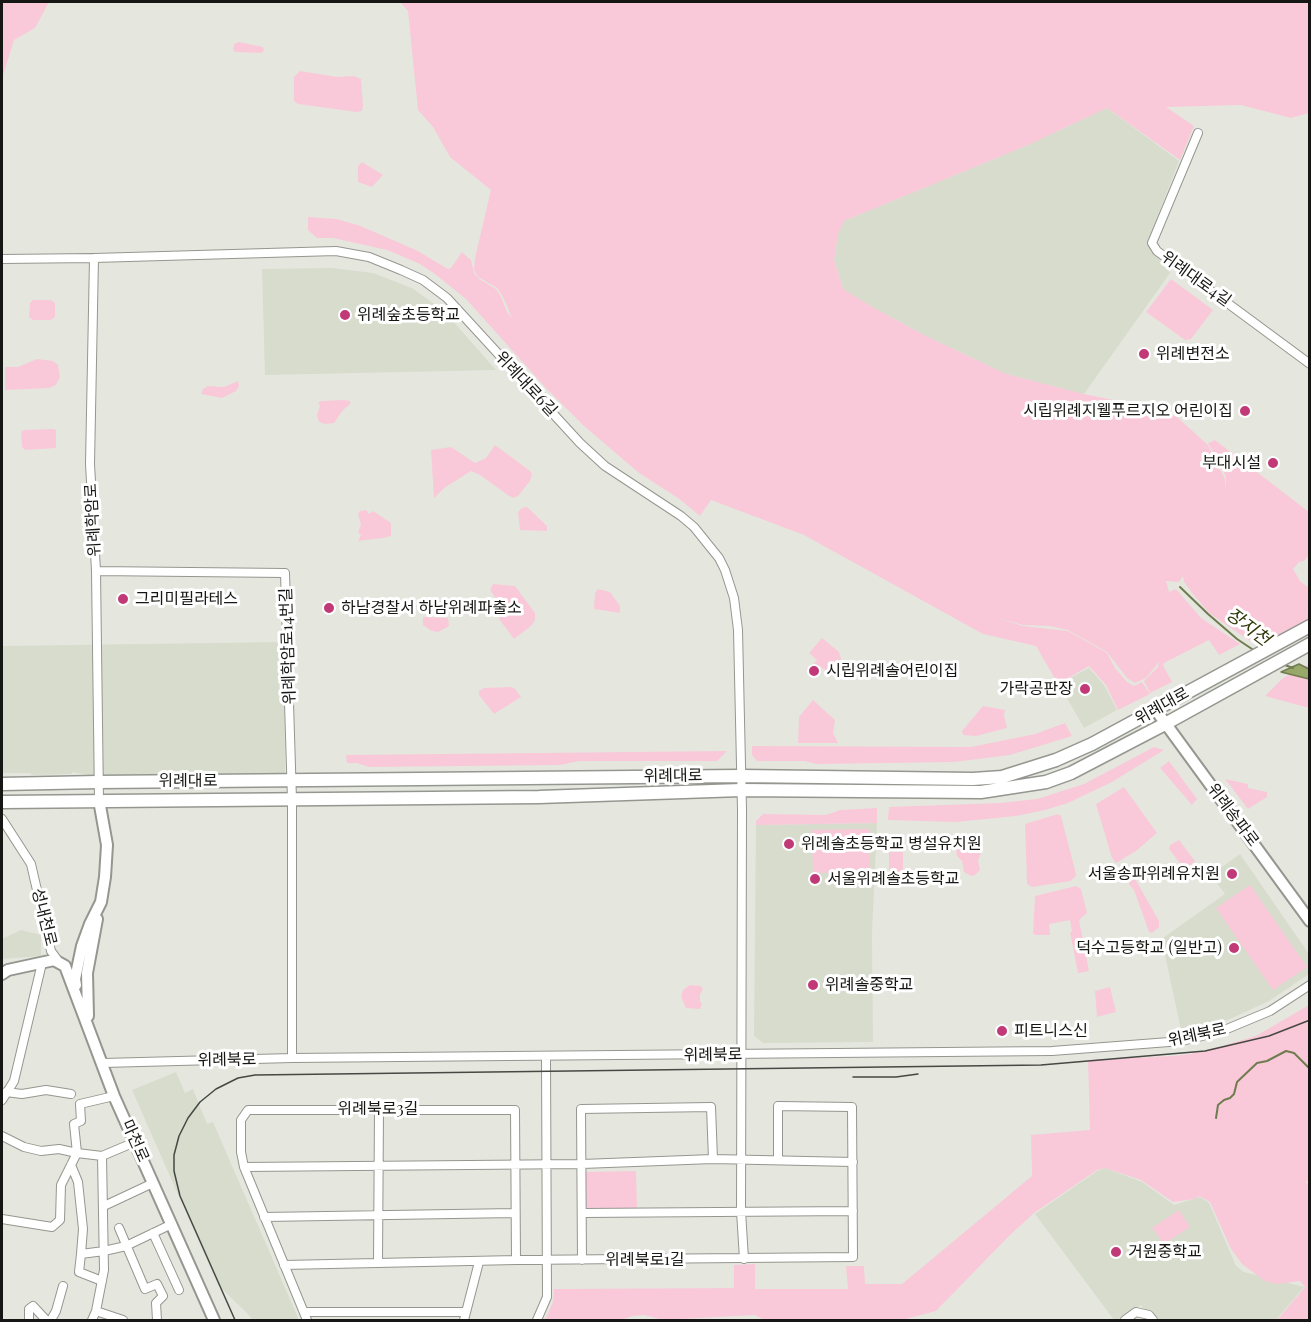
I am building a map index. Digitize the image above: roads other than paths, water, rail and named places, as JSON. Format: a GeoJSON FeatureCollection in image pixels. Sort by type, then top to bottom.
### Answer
{"type":"FeatureCollection","features":[{"type":"Feature","properties":{"kind":"main road","name":"위례대로"},"geometry":{"type":"LineString","coordinates":[[2,784],[741,776],[973,779],[1002,777],[1056,760],[1092,744],[1310,626]]}},
{"type":"Feature","properties":{"kind":"main road","name":"위례대로"},"geometry":{"type":"LineString","coordinates":[[2,802],[554,796],[741,790],[981,792],[1046,782],[1071,773],[1310,644]]}},
{"type":"Feature","properties":{"kind":"main road","name":"위례송파로"},"geometry":{"type":"LineString","coordinates":[[1155,709],[1310,921]]}},
{"type":"Feature","properties":{"kind":"main road"},"geometry":{"type":"LineString","coordinates":[[87,1023],[87,973],[105,877],[107,845],[99,800]]}},
{"type":"Feature","properties":{"kind":"main road"},"geometry":{"type":"LineString","coordinates":[[81,1006],[75,979],[90,924],[101,902]]}},
{"type":"Feature","properties":{"kind":"main road","name":"성내천로"},"geometry":{"type":"LineString","coordinates":[[2,974],[8,970],[54,960],[59,962]]}},
{"type":"Feature","properties":{"kind":"main road","name":"마천로"},"geometry":{"type":"LineString","coordinates":[[59,962],[66,968],[114,1096],[214,1320]]}},
{"type":"Feature","properties":{"kind":"street","name":"위례대로4길"},"geometry":{"type":"LineString","coordinates":[[1198,134],[1152,243],[1157,250],[1310,364]]}},
{"type":"Feature","properties":{"kind":"street","name":"위례대로6길"},"geometry":{"type":"LineString","coordinates":[[2,259],[336,251],[369,257],[423,280],[447,298],[605,466],[694,527],[725,570],[736,613],[741,776],[741,1055]]}},
{"type":"Feature","properties":{"kind":"street","name":"위례학암로"},"geometry":{"type":"LineString","coordinates":[[94,258],[90,453],[96,571],[99,800]]}},
{"type":"Feature","properties":{"kind":"street","name":"위례학암로14번길"},"geometry":{"type":"LineString","coordinates":[[96,571],[285,573],[292,800],[292,1058]]}},
{"type":"Feature","properties":{"kind":"street","name":"성내천로"},"geometry":{"type":"LineString","coordinates":[[2,819],[31,864],[51,951],[59,962]]}},
{"type":"Feature","properties":{"kind":"street"},"geometry":{"type":"LineString","coordinates":[[2,1100],[14,1081],[42,963]]}},
{"type":"Feature","properties":{"kind":"street","name":"위례북로"},"geometry":{"type":"LineString","coordinates":[[103,1063],[292,1058],[1052,1051],[1182,1041],[1222,1031],[1270,1011],[1310,985]]}},
{"type":"Feature","properties":{"kind":"street"},"geometry":{"type":"LineString","coordinates":[[741,1055],[741,1211],[744,1259]]}},
{"type":"Feature","properties":{"kind":"street"},"geometry":{"type":"LineString","coordinates":[[537,1320],[547,1298],[546,1057]]}},
{"type":"Feature","properties":{"kind":"street"},"geometry":{"type":"LineString","coordinates":[[6,1092],[22,1094],[46,1090],[71,1094]]}},
{"type":"Feature","properties":{"kind":"street"},"geometry":{"type":"LineString","coordinates":[[2,1219],[52,1227],[60,1220],[61,1185],[77,1153],[74,1124],[81,1121],[80,1104],[114,1096]]}},
{"type":"Feature","properties":{"kind":"street","name":"위례북로1길"},"geometry":{"type":"LineString","coordinates":[[546,1260],[853,1257],[852,1107],[778,1106],[778,1161]]}},
{"type":"Feature","properties":{"kind":"street"},"geometry":{"type":"LineString","coordinates":[[582,1260],[581,1109],[711,1107],[712,1160]]}},
{"type":"Feature","properties":{"kind":"street"},"geometry":{"type":"LineString","coordinates":[[378,1262],[379,1108]]}},
{"type":"Feature","properties":{"kind":"street","name":"위례북로3길"},"geometry":{"type":"LineString","coordinates":[[307,1320],[244,1167],[241,1152],[241,1120],[248,1110],[379,1108],[514,1110],[515,1163]]}},
{"type":"Feature","properties":{"kind":"street"},"geometry":{"type":"LineString","coordinates":[[2,1136],[24,1147],[41,1151],[59,1149],[102,1156],[135,1142]]}},
{"type":"Feature","properties":{"kind":"street"},"geometry":{"type":"LineString","coordinates":[[92,1320],[102,1281],[104,1251],[102,1156]]}},
{"type":"Feature","properties":{"kind":"street"},"geometry":{"type":"LineString","coordinates":[[244,1167],[582,1164],[712,1160],[853,1162]]}},
{"type":"Feature","properties":{"kind":"street"},"geometry":{"type":"LineString","coordinates":[[515,1163],[516,1260]]}},
{"type":"Feature","properties":{"kind":"street"},"geometry":{"type":"LineString","coordinates":[[71,1165],[78,1182],[83,1229],[79,1272],[102,1281]]}},
{"type":"Feature","properties":{"kind":"street"},"geometry":{"type":"LineString","coordinates":[[104,1206],[153,1183]]}},
{"type":"Feature","properties":{"kind":"street"},"geometry":{"type":"LineString","coordinates":[[583,1213],[853,1211]]}},
{"type":"Feature","properties":{"kind":"street"},"geometry":{"type":"LineString","coordinates":[[264,1217],[515,1213]]}},
{"type":"Feature","properties":{"kind":"street"},"geometry":{"type":"LineString","coordinates":[[81,1254],[126,1246],[171,1224]]}},
{"type":"Feature","properties":{"kind":"street"},"geometry":{"type":"LineString","coordinates":[[119,1228],[145,1289],[156,1284],[163,1296],[156,1303],[157,1320]]}},
{"type":"Feature","properties":{"kind":"street"},"geometry":{"type":"LineString","coordinates":[[153,1233],[178,1290]]}},
{"type":"Feature","properties":{"kind":"street"},"geometry":{"type":"LineString","coordinates":[[284,1265],[546,1260]]}},
{"type":"Feature","properties":{"kind":"street"},"geometry":{"type":"LineString","coordinates":[[464,1320],[479,1262]]}},
{"type":"Feature","properties":{"kind":"street"},"geometry":{"type":"LineString","coordinates":[[160,1290],[175,1281]]}},
{"type":"Feature","properties":{"kind":"street"},"geometry":{"type":"LineString","coordinates":[[51,1320],[63,1286]]}},
{"type":"Feature","properties":{"kind":"street"},"geometry":{"type":"LineString","coordinates":[[29,1320],[29,1309],[33,1306],[46,1320]]}},
{"type":"Feature","properties":{"kind":"street"},"geometry":{"type":"LineString","coordinates":[[96,1311],[123,1320]]}},
{"type":"Feature","properties":{"kind":"street"},"geometry":{"type":"LineString","coordinates":[[304,1312],[466,1311]]}},
{"type":"Feature","properties":{"kind":"street"},"geometry":{"type":"LineString","coordinates":[[1125,1320],[1136,1312],[1149,1315],[1153,1320]]}},
{"type":"Feature","properties":{"kind":"waterway","name":"장지천"},"geometry":{"type":"LineString","coordinates":[[1180,587],[1237,639],[1255,651]]}},
{"type":"Feature","properties":{"kind":"waterway","name":"장지천"},"geometry":{"type":"LineString","coordinates":[[1282,664],[1293,668]]}},
{"type":"Feature","properties":{"kind":"waterway"},"geometry":{"type":"LineString","coordinates":[[1216,1118],[1218,1105],[1234,1094],[1237,1082],[1257,1063],[1267,1061],[1286,1051],[1294,1053],[1310,1069]]}},
{"type":"Feature","properties":{"kind":"tram line"},"geometry":{"type":"LineString","coordinates":[[235,1320],[180,1196],[174,1171],[174,1155],[179,1136],[188,1118],[200,1102],[216,1089],[238,1078],[255,1075],[1041,1065],[1205,1051],[1269,1036],[1310,1020]]}},
{"type":"Feature","properties":{"kind":"tram line"},"geometry":{"type":"LineString","coordinates":[[853,1077],[896,1077],[918,1074]]}},
{"type":"Feature","properties":{"kind":"place","name":"위례숲초등학교"},"geometry":{"type":"Point","coordinates":[345,315]}},
{"type":"Feature","properties":{"kind":"place","name":"위례변전소"},"geometry":{"type":"Point","coordinates":[1144,354]}},
{"type":"Feature","properties":{"kind":"place","name":"시립위례지웰푸르지오 어린이집"},"geometry":{"type":"Point","coordinates":[1245,411]}},
{"type":"Feature","properties":{"kind":"place","name":"부대시설"},"geometry":{"type":"Point","coordinates":[1273,463]}},
{"type":"Feature","properties":{"kind":"place","name":"그리미필라테스"},"geometry":{"type":"Point","coordinates":[123,599]}},
{"type":"Feature","properties":{"kind":"place","name":"하남경찰서 하남위례파출소"},"geometry":{"type":"Point","coordinates":[329,608]}},
{"type":"Feature","properties":{"kind":"place","name":"시립위례솔어린이집"},"geometry":{"type":"Point","coordinates":[814,671]}},
{"type":"Feature","properties":{"kind":"place","name":"가락공판장"},"geometry":{"type":"Point","coordinates":[1085,689]}},
{"type":"Feature","properties":{"kind":"place","name":"위례솔초등학교 병설유치원"},"geometry":{"type":"Point","coordinates":[789,844]}},
{"type":"Feature","properties":{"kind":"place","name":"서울송파위례유치원"},"geometry":{"type":"Point","coordinates":[1232,874]}},
{"type":"Feature","properties":{"kind":"place","name":"서울위례솔초등학교"},"geometry":{"type":"Point","coordinates":[815,879]}},
{"type":"Feature","properties":{"kind":"place","name":"덕수고등학교 (일반고)"},"geometry":{"type":"Point","coordinates":[1234,948]}},
{"type":"Feature","properties":{"kind":"place","name":"위례솔중학교"},"geometry":{"type":"Point","coordinates":[813,985]}},
{"type":"Feature","properties":{"kind":"place","name":"피트니스신"},"geometry":{"type":"Point","coordinates":[1002,1031]}},
{"type":"Feature","properties":{"kind":"place","name":"거원중학교"},"geometry":{"type":"Point","coordinates":[1116,1252]}}]}
